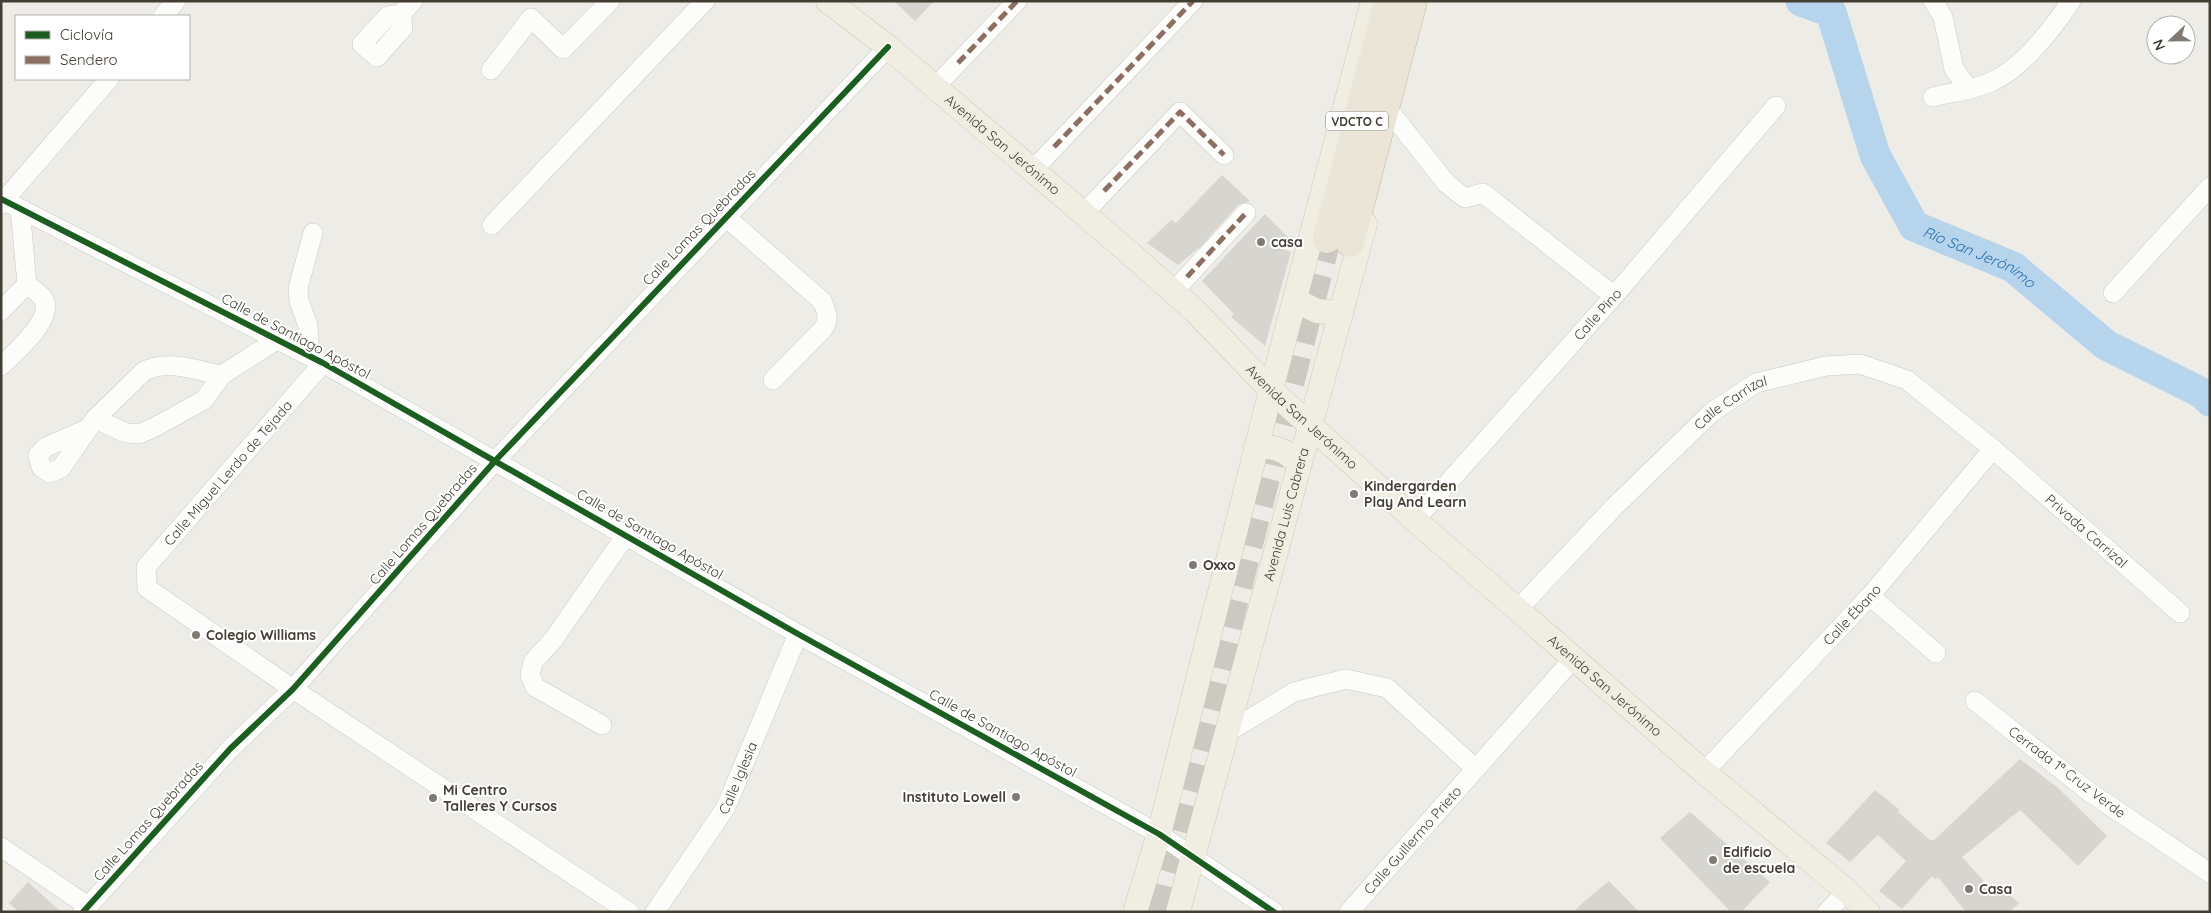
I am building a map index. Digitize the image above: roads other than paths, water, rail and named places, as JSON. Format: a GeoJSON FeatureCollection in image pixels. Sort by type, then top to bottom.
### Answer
{"type":"FeatureCollection","features":[{"type":"Feature","properties":{"kind":"highway","name":"VDCTO C"},"geometry":{"type":"LineString","coordinates":[[1388,1],[1338,241],[1413,1]]}},
{"type":"Feature","properties":{"kind":"main road","name":"Avenida San Jerónimo"},"geometry":{"type":"LineString","coordinates":[[828,1],[888,47],[1084,213],[1173,292],[1270,390],[1310,426],[1573,660],[1846,891],[1868,912]]}},
{"type":"Feature","properties":{"kind":"main road"},"geometry":{"type":"LineString","coordinates":[[1135,912],[1159,834],[1270,390],[1373,1]]}},
{"type":"Feature","properties":{"kind":"main road","name":"Avenida Luis Cabrera"},"geometry":{"type":"LineString","coordinates":[[1178,912],[1426,1]]}},
{"type":"Feature","properties":{"kind":"main road"},"geometry":{"type":"LineString","coordinates":[[1295,300],[1317,311],[1341,313]]}},
{"type":"Feature","properties":{"kind":"main road"},"geometry":{"type":"LineString","coordinates":[[1256,447],[1280,449],[1299,465]]}},
{"type":"Feature","properties":{"kind":"street"},"geometry":{"type":"LineString","coordinates":[[164,15],[176,1]]}},
{"type":"Feature","properties":{"kind":"street"},"geometry":{"type":"LineString","coordinates":[[491,70],[531,18],[563,49],[610,1]]}},
{"type":"Feature","properties":{"kind":"street"},"geometry":{"type":"LineString","coordinates":[[492,225],[705,1]]}},
{"type":"Feature","properties":{"kind":"street"},"geometry":{"type":"LineString","coordinates":[[935,87],[1017,1]]}},
{"type":"Feature","properties":{"kind":"street"},"geometry":{"type":"LineString","coordinates":[[1032,170],[1192,1]]}},
{"type":"Feature","properties":{"kind":"street"},"geometry":{"type":"LineString","coordinates":[[1933,1],[1943,17],[1954,70],[1968,88]]}},
{"type":"Feature","properties":{"kind":"street"},"geometry":{"type":"LineString","coordinates":[[1934,97],[1993,82],[2017,65],[2060,18],[2071,1]]}},
{"type":"Feature","properties":{"kind":"street","name":"Calle Lomas Quebradas"},"geometry":{"type":"LineString","coordinates":[[86,909],[230,749],[293,689],[495,461],[888,47]]}},
{"type":"Feature","properties":{"kind":"street"},"geometry":{"type":"LineString","coordinates":[[1,366],[44,321],[46,310],[43,298],[26,284],[7,203],[26,174],[108,80]]}},
{"type":"Feature","properties":{"kind":"street","name":"Calle Pino"},"geometry":{"type":"LineString","coordinates":[[1416,520],[1614,296],[1776,106]]}},
{"type":"Feature","properties":{"kind":"street"},"geometry":{"type":"LineString","coordinates":[[1084,213],[1180,112],[1224,155]]}},
{"type":"Feature","properties":{"kind":"street"},"geometry":{"type":"LineString","coordinates":[[1394,117],[1453,189],[1465,198],[1484,193],[1614,296]]}},
{"type":"Feature","properties":{"kind":"street"},"geometry":{"type":"LineString","coordinates":[[2113,294],[2210,187]]}},
{"type":"Feature","properties":{"kind":"street","name":"Calle de Santiago Apóstol"},"geometry":{"type":"LineString","coordinates":[[7,203],[278,339],[316,360],[798,634],[1159,834],[1274,912]]}},
{"type":"Feature","properties":{"kind":"street"},"geometry":{"type":"LineString","coordinates":[[1173,292],[1246,213]]}},
{"type":"Feature","properties":{"kind":"street"},"geometry":{"type":"LineString","coordinates":[[726,217],[822,300],[827,311],[828,321],[823,329],[773,380]]}},
{"type":"Feature","properties":{"kind":"street"},"geometry":{"type":"LineString","coordinates":[[313,233],[298,288],[299,301],[308,326],[316,360]]}},
{"type":"Feature","properties":{"kind":"street"},"geometry":{"type":"LineString","coordinates":[[1,311],[26,284]]}},
{"type":"Feature","properties":{"kind":"street"},"geometry":{"type":"LineString","coordinates":[[222,375],[164,365],[152,366],[143,372],[91,424],[126,433],[139,434],[204,400],[222,375],[278,339]]}},
{"type":"Feature","properties":{"kind":"street","name":"Calle Miguel Lerdo de Tejada"},"geometry":{"type":"LineString","coordinates":[[293,689],[147,588],[146,567],[316,360]]}},
{"type":"Feature","properties":{"kind":"street","name":"Calle Carrizal"},"geometry":{"type":"LineString","coordinates":[[1517,610],[1615,506],[1712,412],[1756,383],[1826,366],[1860,364],[1907,380],[1993,449]]}},
{"type":"Feature","properties":{"kind":"street","name":"Calle Ébano"},"geometry":{"type":"LineString","coordinates":[[1704,772],[1870,596],[1993,449]]}},
{"type":"Feature","properties":{"kind":"street","name":"Privada Carrizal"},"geometry":{"type":"LineString","coordinates":[[1993,449],[2180,613]]}},
{"type":"Feature","properties":{"kind":"street"},"geometry":{"type":"LineString","coordinates":[[602,725],[535,686],[530,675],[533,662],[553,640],[626,535]]}},
{"type":"Feature","properties":{"kind":"street"},"geometry":{"type":"LineString","coordinates":[[1870,596],[1936,653]]}},
{"type":"Feature","properties":{"kind":"street","name":"Calle Iglesia"},"geometry":{"type":"LineString","coordinates":[[655,912],[726,807],[798,634]]}},
{"type":"Feature","properties":{"kind":"street","name":"Calle Guillermo Prieto"},"geometry":{"type":"LineString","coordinates":[[1349,912],[1573,660]]}},
{"type":"Feature","properties":{"kind":"street"},"geometry":{"type":"LineString","coordinates":[[1225,734],[1294,692],[1346,679],[1387,688],[1476,769]]}},
{"type":"Feature","properties":{"kind":"street"},"geometry":{"type":"LineString","coordinates":[[293,689],[628,912]]}},
{"type":"Feature","properties":{"kind":"street","name":"Cerrada 1ª Cruz Verde"},"geometry":{"type":"LineString","coordinates":[[1975,701],[2088,792],[2210,873]]}},
{"type":"Feature","properties":{"kind":"street"},"geometry":{"type":"LineString","coordinates":[[1,847],[86,909]]}},
{"type":"Feature","properties":{"kind":"street"},"geometry":{"type":"LineString","coordinates":[[1827,912],[1846,891]]}},
{"type":"Feature","properties":{"kind":"waterway","name":"Río San Jerónimo"},"geometry":{"type":"LineString","coordinates":[[1801,1],[1831,12],[1875,155],[1914,226],[2013,267],[2106,345],[2202,393],[2210,401]]}},
{"type":"Feature","properties":{"kind":"tunnel"},"geometry":{"type":"LineString","coordinates":[[1155,912],[1327,239]]}},
{"type":"Feature","properties":{"kind":"place","name":"casa"},"geometry":{"type":"Point","coordinates":[1261,242]}},
{"type":"Feature","properties":{"kind":"place","name":"Kindergarden Play And Learn"},"geometry":{"type":"Point","coordinates":[1354,494]}},
{"type":"Feature","properties":{"kind":"place","name":"Oxxo"},"geometry":{"type":"Point","coordinates":[1193,565]}},
{"type":"Feature","properties":{"kind":"place","name":"Colegio Williams"},"geometry":{"type":"Point","coordinates":[196,635]}},
{"type":"Feature","properties":{"kind":"place","name":"Instituto Lowell"},"geometry":{"type":"Point","coordinates":[1016,797]}},
{"type":"Feature","properties":{"kind":"place","name":"Mi Centro Talleres Y Cursos"},"geometry":{"type":"Point","coordinates":[433,798]}},
{"type":"Feature","properties":{"kind":"place","name":"Edificio de escuela"},"geometry":{"type":"Point","coordinates":[1713,860]}},
{"type":"Feature","properties":{"kind":"place","name":"Casa"},"geometry":{"type":"Point","coordinates":[1969,889]}}]}
